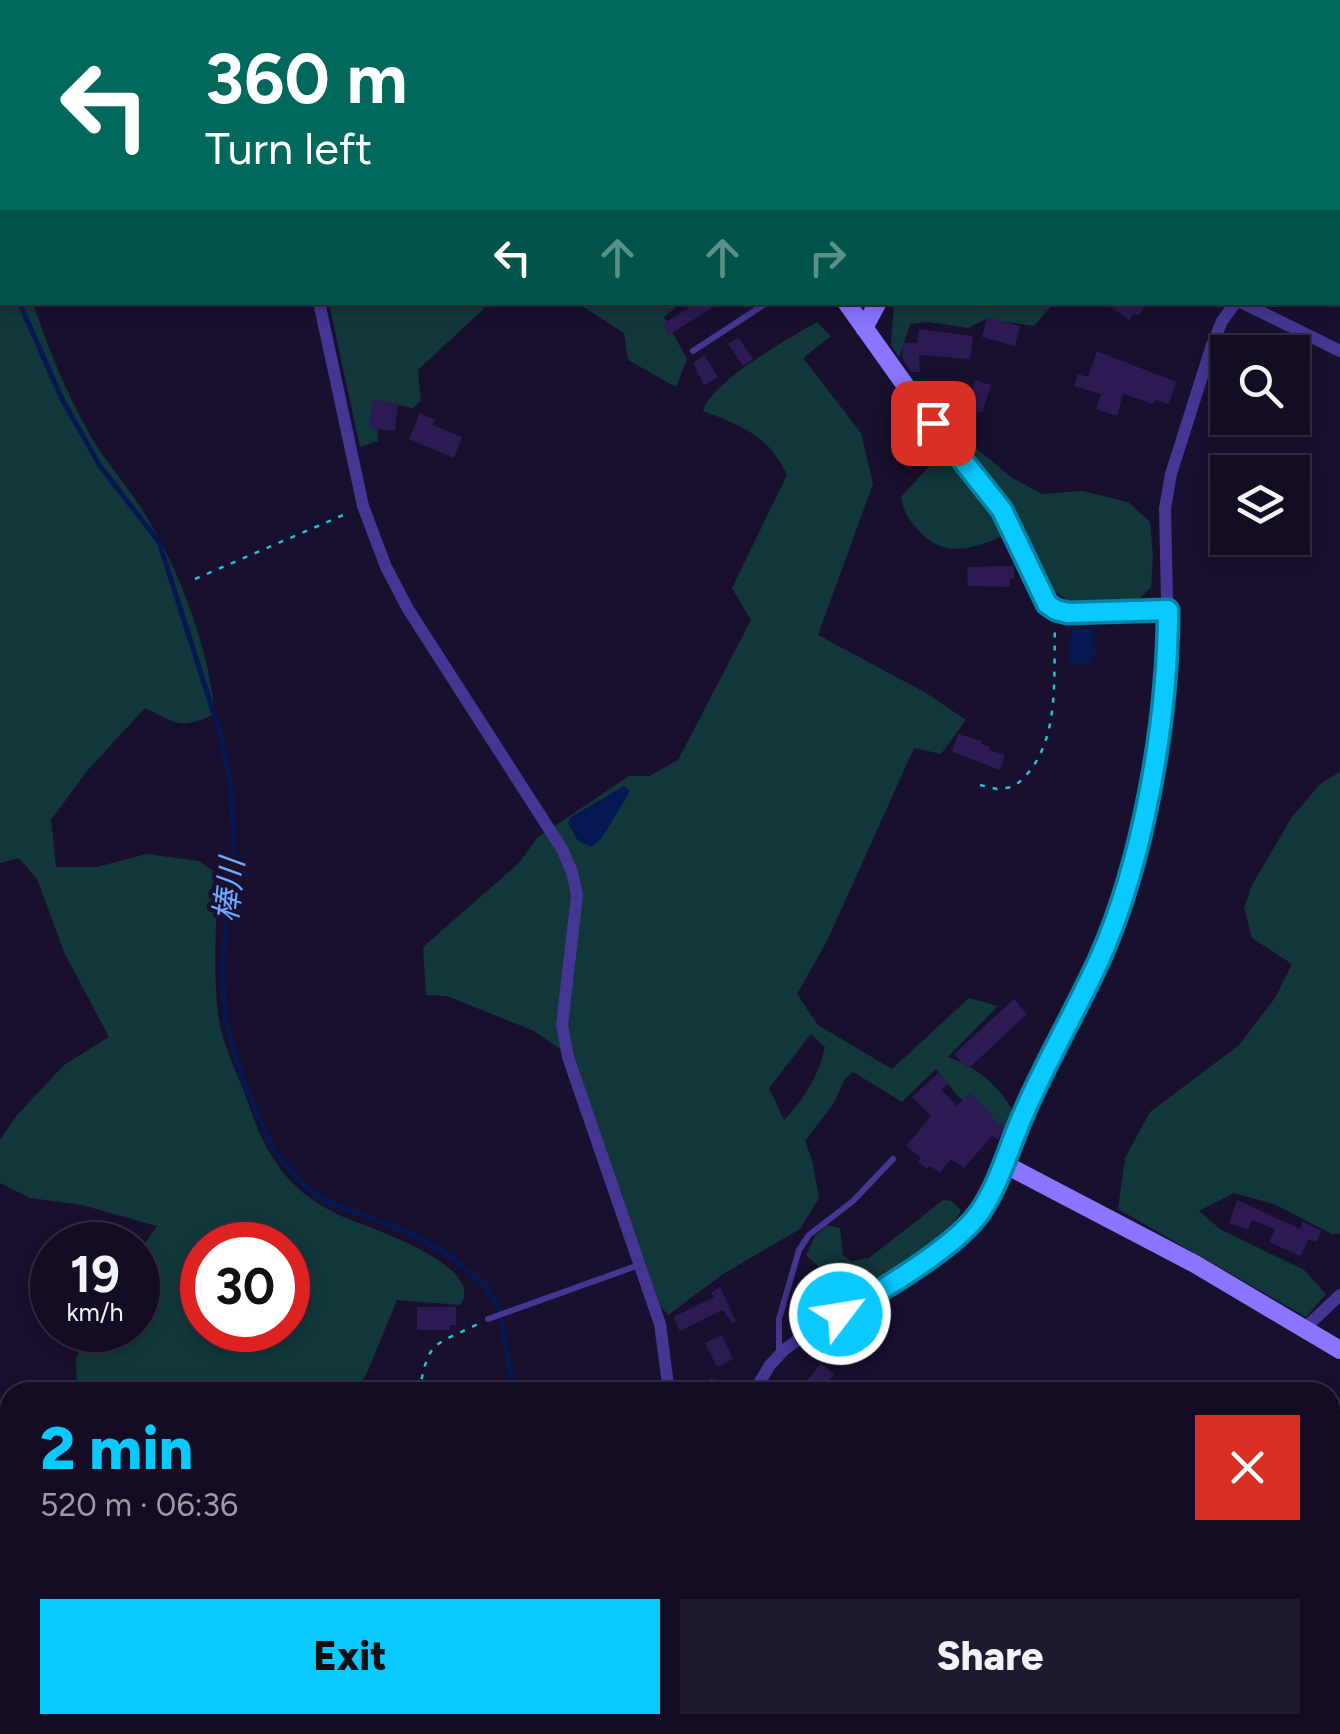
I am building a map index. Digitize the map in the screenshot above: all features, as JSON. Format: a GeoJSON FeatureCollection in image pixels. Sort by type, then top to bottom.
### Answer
{"type":"FeatureCollection","features":[{"type":"Feature","properties":{"kind":"street"},"geometry":{"type":"LineString","coordinates":[[319,305],[363,506],[386,567],[408,610],[562,850],[572,872],[577,895],[562,1025],[568,1057],[660,1324],[669,1382]]}},
{"type":"Feature","properties":{"kind":"street"},"geometry":{"type":"LineString","coordinates":[[848,305],[914,399],[1002,510],[1040,594],[1056,610],[1168,610]]}},
{"type":"Feature","properties":{"kind":"street"},"geometry":{"type":"LineString","coordinates":[[864,328],[876,305]]}},
{"type":"Feature","properties":{"kind":"street"},"geometry":{"type":"LineString","coordinates":[[761,1382],[779,1356],[811,1330],[868,1298],[960,1234],[980,1211],[1102,954],[1131,868],[1155,757],[1168,646],[1165,508],[1171,474],[1211,348],[1222,321],[1235,305]]}},
{"type":"Feature","properties":{"kind":"street"},"geometry":{"type":"LineString","coordinates":[[1244,305],[1340,351]]}},
{"type":"Feature","properties":{"kind":"street"},"geometry":{"type":"LineString","coordinates":[[1004,1164],[1195,1264],[1340,1350]]}},
{"type":"Feature","properties":{"kind":"street"},"geometry":{"type":"LineString","coordinates":[[1304,1328],[1340,1295]]}},
{"type":"Feature","properties":{"kind":"lane"},"geometry":{"type":"LineString","coordinates":[[694,351],[763,305]]}},
{"type":"Feature","properties":{"kind":"lane"},"geometry":{"type":"LineString","coordinates":[[779,1356],[779,1320],[799,1250],[808,1235],[853,1201],[892,1159]]}},
{"type":"Feature","properties":{"kind":"lane"},"geometry":{"type":"LineString","coordinates":[[488,1319],[640,1265]]}},
{"type":"Feature","properties":{"kind":"path"},"geometry":{"type":"LineString","coordinates":[[195,579],[363,506]]}},
{"type":"Feature","properties":{"kind":"path"},"geometry":{"type":"LineString","coordinates":[[980,785],[1012,787],[1041,757],[1052,706],[1056,610]]}},
{"type":"Feature","properties":{"kind":"path"},"geometry":{"type":"LineString","coordinates":[[421,1382],[432,1347],[488,1319]]}},
{"type":"Feature","properties":{"kind":"green space"},"geometry":{"type":"Polygon","coordinates":[[[0,305],[34,305],[82,421],[160,541],[200,638],[215,714],[179,723],[145,708],[87,771],[51,820],[56,867],[97,867],[146,854],[199,861],[219,875],[215,966],[219,1020],[227,1050],[268,1149],[290,1180],[318,1204],[441,1262],[457,1276],[464,1290],[460,1305],[397,1300],[361,1382],[77,1382],[79,1352],[160,1352],[160,1222],[143,1222],[82,1205],[30,1198],[0,1183],[0,1140],[17,1115],[64,1065],[109,1037],[64,952],[37,879],[19,858],[0,863],[0,305]]]}},
{"type":"Feature","properties":{"kind":"green space"},"geometry":{"type":"Polygon","coordinates":[[[329,305],[488,305],[418,370],[421,401],[413,408],[376,401],[378,441],[360,447],[329,305]]]}},
{"type":"Feature","properties":{"kind":"green space"},"geometry":{"type":"Polygon","coordinates":[[[580,305],[679,305],[664,317],[687,359],[676,387],[628,360],[624,333],[580,305]]]}},
{"type":"Feature","properties":{"kind":"green space"},"geometry":{"type":"Polygon","coordinates":[[[894,305],[1052,305],[1034,326],[987,319],[968,328],[928,322],[910,324],[899,357],[891,345],[894,305]]]}},
{"type":"Feature","properties":{"kind":"green space"},"geometry":{"type":"Polygon","coordinates":[[[817,322],[831,336],[803,358],[861,433],[873,484],[818,635],[926,693],[966,720],[941,754],[914,748],[827,941],[797,994],[818,1025],[892,1069],[969,998],[998,1006],[948,1057],[985,1078],[1013,1111],[1006,1132],[958,1096],[936,1069],[902,1102],[853,1072],[805,1141],[819,1198],[800,1229],[723,1274],[668,1315],[660,1305],[573,1058],[534,1031],[447,996],[426,995],[423,947],[519,863],[537,838],[629,776],[649,776],[678,760],[751,620],[732,588],[787,475],[763,441],[730,421],[703,411],[721,386],[736,374],[817,322]],[[811,1034],[769,1088],[784,1120],[810,1086],[825,1047],[811,1034]]]}},
{"type":"Feature","properties":{"kind":"green space"},"geometry":{"type":"Polygon","coordinates":[[[971,444],[1011,477],[1042,494],[1083,491],[1128,502],[1150,522],[1151,587],[1140,598],[1108,604],[1069,601],[1044,584],[1005,535],[961,549],[931,541],[910,520],[901,497],[936,459],[971,444]]]}},
{"type":"Feature","properties":{"kind":"green space"},"geometry":{"type":"Polygon","coordinates":[[[1340,772],[1340,1234],[1332,1234],[1274,1204],[1234,1193],[1199,1211],[1220,1229],[1304,1270],[1326,1294],[1306,1317],[1118,1209],[1125,1158],[1150,1112],[1239,1045],[1275,998],[1292,964],[1252,938],[1244,908],[1252,885],[1292,817],[1321,783],[1340,772]]]}},
{"type":"Feature","properties":{"kind":"green space"},"geometry":{"type":"Polygon","coordinates":[[[943,1200],[952,1201],[961,1210],[956,1219],[914,1255],[854,1294],[845,1291],[806,1255],[815,1236],[827,1225],[840,1228],[843,1255],[851,1261],[869,1258],[943,1200]]]}},
{"type":"Feature","properties":{"kind":"shaded area"},"geometry":{"type":"Polygon","coordinates":[[[1072,629],[1094,629],[1095,654],[1091,663],[1075,665],[1068,661],[1072,629]]]}},
{"type":"Feature","properties":{"kind":"shaded area"},"geometry":{"type":"Polygon","coordinates":[[[624,786],[628,795],[601,839],[591,847],[578,841],[568,823],[571,817],[624,786]]]}},
{"type":"Feature","properties":{"kind":"building"},"geometry":{"type":"Polygon","coordinates":[[[693,305],[716,305],[669,335],[662,324],[693,305]]]}},
{"type":"Feature","properties":{"kind":"building"},"geometry":{"type":"Polygon","coordinates":[[[1108,305],[1146,305],[1129,320],[1108,305]]]}},
{"type":"Feature","properties":{"kind":"building"},"geometry":{"type":"Polygon","coordinates":[[[987,317],[1020,326],[1015,346],[982,337],[987,317]]]}},
{"type":"Feature","properties":{"kind":"building"},"geometry":{"type":"Polygon","coordinates":[[[919,329],[973,336],[970,359],[919,355],[920,372],[911,372],[903,360],[902,343],[917,343],[919,329]]]}},
{"type":"Feature","properties":{"kind":"building"},"geometry":{"type":"Polygon","coordinates":[[[738,337],[753,359],[743,366],[728,344],[738,337]]]}},
{"type":"Feature","properties":{"kind":"building"},"geometry":{"type":"Polygon","coordinates":[[[1097,351],[1176,382],[1169,404],[1155,400],[1153,404],[1123,394],[1117,416],[1096,409],[1101,394],[1074,386],[1078,374],[1088,377],[1097,351]]]}},
{"type":"Feature","properties":{"kind":"building"},"geometry":{"type":"Polygon","coordinates":[[[704,355],[718,377],[704,385],[693,363],[704,355]]]}},
{"type":"Feature","properties":{"kind":"building"},"geometry":{"type":"Polygon","coordinates":[[[975,380],[991,385],[982,413],[966,408],[975,380]]]}},
{"type":"Feature","properties":{"kind":"building"},"geometry":{"type":"Polygon","coordinates":[[[372,400],[398,403],[395,431],[369,428],[372,400]]]}},
{"type":"Feature","properties":{"kind":"building"},"geometry":{"type":"Polygon","coordinates":[[[420,413],[435,420],[433,425],[462,437],[454,458],[409,439],[420,413]]]}},
{"type":"Feature","properties":{"kind":"building"},"geometry":{"type":"Polygon","coordinates":[[[1014,566],[1010,587],[968,586],[967,567],[1014,566]]]}},
{"type":"Feature","properties":{"kind":"building"},"geometry":{"type":"Polygon","coordinates":[[[958,734],[982,741],[989,750],[1005,755],[1000,770],[952,752],[958,734]]]}},
{"type":"Feature","properties":{"kind":"building"},"geometry":{"type":"Polygon","coordinates":[[[1014,999],[1027,1014],[968,1069],[954,1054],[1014,999]]]}},
{"type":"Feature","properties":{"kind":"building"},"geometry":{"type":"Polygon","coordinates":[[[938,1073],[948,1083],[941,1090],[957,1106],[970,1093],[994,1116],[990,1119],[1005,1126],[998,1140],[992,1136],[964,1168],[951,1159],[940,1173],[918,1162],[921,1158],[906,1146],[931,1116],[912,1097],[938,1073]]]}},
{"type":"Feature","properties":{"kind":"building"},"geometry":{"type":"Polygon","coordinates":[[[1237,1200],[1300,1229],[1303,1222],[1321,1231],[1316,1242],[1309,1239],[1300,1256],[1269,1242],[1275,1229],[1252,1220],[1248,1230],[1229,1223],[1237,1200]]]}},
{"type":"Feature","properties":{"kind":"building"},"geometry":{"type":"Polygon","coordinates":[[[720,1287],[736,1321],[732,1323],[723,1310],[680,1331],[673,1317],[714,1297],[711,1293],[720,1287]]]}},
{"type":"Feature","properties":{"kind":"building"},"geometry":{"type":"Polygon","coordinates":[[[417,1307],[456,1307],[456,1325],[450,1325],[450,1330],[417,1330],[417,1307]]]}},
{"type":"Feature","properties":{"kind":"building"},"geometry":{"type":"Polygon","coordinates":[[[722,1335],[733,1359],[717,1367],[705,1343],[722,1335]]]}},
{"type":"Feature","properties":{"kind":"building"},"geometry":{"type":"Polygon","coordinates":[[[821,1363],[834,1374],[828,1382],[806,1382],[821,1363]]]}},
{"type":"Feature","properties":{"kind":"waterway","name":"棒川"},"geometry":{"type":"LineString","coordinates":[[20,305],[62,399],[100,466],[159,542],[220,733],[231,789],[234,844],[222,966],[225,1021],[244,1083],[272,1148],[302,1184],[326,1201],[410,1233],[450,1256],[481,1282],[498,1305],[512,1382]]}},
{"type":"Feature","properties":{"kind":"route"},"geometry":{"type":"LineString","coordinates":[[840,1314],[960,1234],[980,1211],[1004,1164],[1023,1114],[1102,954],[1131,868],[1155,757],[1168,646],[1168,610],[1068,613],[1047,604],[1002,510],[933,423]]}}]}
